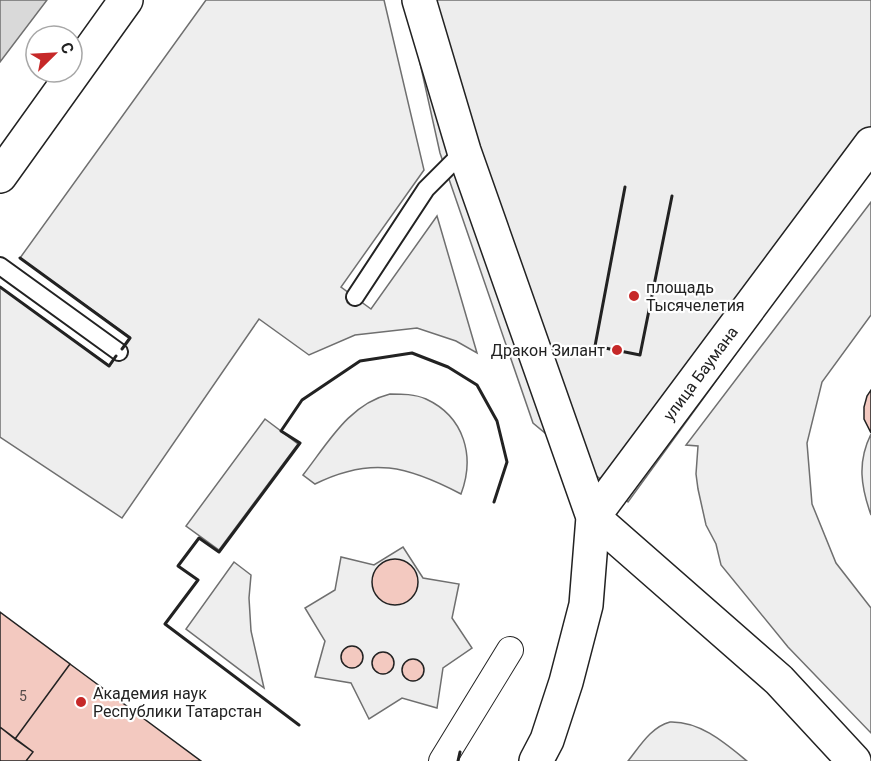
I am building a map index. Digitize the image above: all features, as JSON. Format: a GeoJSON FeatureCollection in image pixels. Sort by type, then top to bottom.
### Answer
{"type":"FeatureCollection","features":[{"type":"Feature","properties":{"kind":"street"},"geometry":{"type":"LineString","coordinates":[[0,176],[126,0]]}},
{"type":"Feature","properties":{"kind":"street"},"geometry":{"type":"LineString","coordinates":[[419,0],[464,150],[593,517],[586,605],[566,682],[547,740],[536,761]]}},
{"type":"Feature","properties":{"kind":"street","name":"улица Баумана"},"geometry":{"type":"LineString","coordinates":[[593,517],[871,144]]}},
{"type":"Feature","properties":{"kind":"street"},"geometry":{"type":"LineString","coordinates":[[593,517],[779,680],[854,761]]}},
{"type":"Feature","properties":{"kind":"street"},"geometry":{"type":"LineString","coordinates":[[442,761],[510,650]]}},
{"type":"Feature","properties":{"kind":"lane"},"geometry":{"type":"LineString","coordinates":[[355,297],[426,189],[464,150]]}},
{"type":"Feature","properties":{"kind":"lane"},"geometry":{"type":"LineString","coordinates":[[0,266],[119,352]]}},
{"type":"Feature","properties":{"kind":"shaded area"},"geometry":{"type":"Polygon","coordinates":[[[0,0],[47,0],[29,24],[24,24],[24,30],[0,62],[0,0]]]}},
{"type":"Feature","properties":{"kind":"shaded area"},"geometry":{"type":"Polygon","coordinates":[[[206,0],[384,0],[424,170],[341,287],[371,309],[437,216],[477,353],[456,341],[417,328],[355,335],[309,355],[259,319],[122,518],[0,437],[0,287],[110,366],[130,337],[20,258],[206,0]]]}},
{"type":"Feature","properties":{"kind":"shaded area","name":"площадь Тысячелетия"},"geometry":{"type":"Polygon","coordinates":[[[406,0],[871,0],[871,168],[628,502],[533,423],[440,153],[406,0]]]}},
{"type":"Feature","properties":{"kind":"shaded area"},"geometry":{"type":"Polygon","coordinates":[[[871,202],[871,315],[822,382],[807,443],[812,504],[836,563],[871,608],[871,733],[788,647],[721,565],[716,544],[706,525],[698,489],[696,474],[698,446],[686,445],[871,202]]]}},
{"type":"Feature","properties":{"kind":"shaded area"},"geometry":{"type":"Polygon","coordinates":[[[390,394],[413,395],[426,399],[450,416],[458,427],[466,452],[467,466],[461,494],[424,477],[389,468],[372,467],[354,470],[315,484],[303,475],[340,426],[363,406],[390,394]]]}},
{"type":"Feature","properties":{"kind":"shaded area"},"geometry":{"type":"Polygon","coordinates":[[[265,419],[298,444],[219,550],[186,526],[265,419]]]}},
{"type":"Feature","properties":{"kind":"shaded area"},"geometry":{"type":"Polygon","coordinates":[[[871,434],[871,515],[863,484],[862,465],[871,434]]]}},
{"type":"Feature","properties":{"kind":"shaded area"},"geometry":{"type":"Polygon","coordinates":[[[403,547],[423,578],[459,584],[452,618],[472,648],[443,668],[437,708],[402,698],[369,719],[351,683],[315,677],[325,641],[305,608],[335,590],[341,557],[374,565],[403,547]]]}},
{"type":"Feature","properties":{"kind":"shaded area"},"geometry":{"type":"Polygon","coordinates":[[[234,562],[251,575],[249,598],[251,631],[264,688],[186,629],[234,562]]]}},
{"type":"Feature","properties":{"kind":"shaded area"},"geometry":{"type":"Polygon","coordinates":[[[670,722],[692,725],[712,734],[747,761],[628,761],[657,728],[670,722]]]}},
{"type":"Feature","properties":{"kind":"building"},"geometry":{"type":"Polygon","coordinates":[[[871,390],[871,433],[864,419],[864,407],[871,390]]]}},
{"type":"Feature","properties":{"kind":"building"},"geometry":{"type":"Polygon","coordinates":[[[395,559],[411,566],[418,582],[411,598],[395,605],[379,598],[372,582],[379,566],[395,559]]]}},
{"type":"Feature","properties":{"kind":"building"},"geometry":{"type":"Polygon","coordinates":[[[0,612],[70,664],[15,739],[0,727],[0,612]]]}},
{"type":"Feature","properties":{"kind":"building"},"geometry":{"type":"Polygon","coordinates":[[[352,646],[360,649],[363,657],[360,665],[352,668],[344,665],[341,657],[344,649],[352,646]]]}},
{"type":"Feature","properties":{"kind":"building"},"geometry":{"type":"Polygon","coordinates":[[[383,652],[391,655],[394,663],[391,671],[383,674],[375,671],[372,663],[375,655],[383,652]]]}},
{"type":"Feature","properties":{"kind":"building"},"geometry":{"type":"Polygon","coordinates":[[[413,659],[421,662],[424,670],[421,678],[413,681],[405,678],[402,670],[405,662],[413,659]]]}},
{"type":"Feature","properties":{"kind":"building","name":"Академия наук Республики Татарстан"},"geometry":{"type":"Polygon","coordinates":[[[70,664],[201,761],[26,761],[33,752],[15,739],[70,664]]]}},
{"type":"Feature","properties":{"kind":"building"},"geometry":{"type":"Polygon","coordinates":[[[0,727],[33,752],[26,761],[0,761],[0,727]]]}},
{"type":"Feature","properties":{"kind":"wall"},"geometry":{"type":"LineString","coordinates":[[625,187],[595,346],[640,355],[672,196]]}},
{"type":"Feature","properties":{"kind":"wall"},"geometry":{"type":"LineString","coordinates":[[20,258],[130,338],[122,349]]}},
{"type":"Feature","properties":{"kind":"wall"},"geometry":{"type":"LineString","coordinates":[[0,287],[109,366],[116,356]]}},
{"type":"Feature","properties":{"kind":"wall"},"geometry":{"type":"LineString","coordinates":[[299,725],[165,624],[198,580],[178,566],[199,538],[219,552],[300,443],[281,431],[302,400],[360,361],[412,353],[448,367],[477,385],[497,421],[507,462],[494,502]]}},
{"type":"Feature","properties":{"kind":"wall"},"geometry":{"type":"LineString","coordinates":[[458,761],[460,752]]}},
{"type":"Feature","properties":{"kind":"place","name":"площадь Тысячелетия"},"geometry":{"type":"Point","coordinates":[634,296]}},
{"type":"Feature","properties":{"kind":"place","name":"Дракон Зилант"},"geometry":{"type":"Point","coordinates":[617,350]}},
{"type":"Feature","properties":{"kind":"place","name":"Академия наук Республики Татарстан"},"geometry":{"type":"Point","coordinates":[81,702]}}]}
